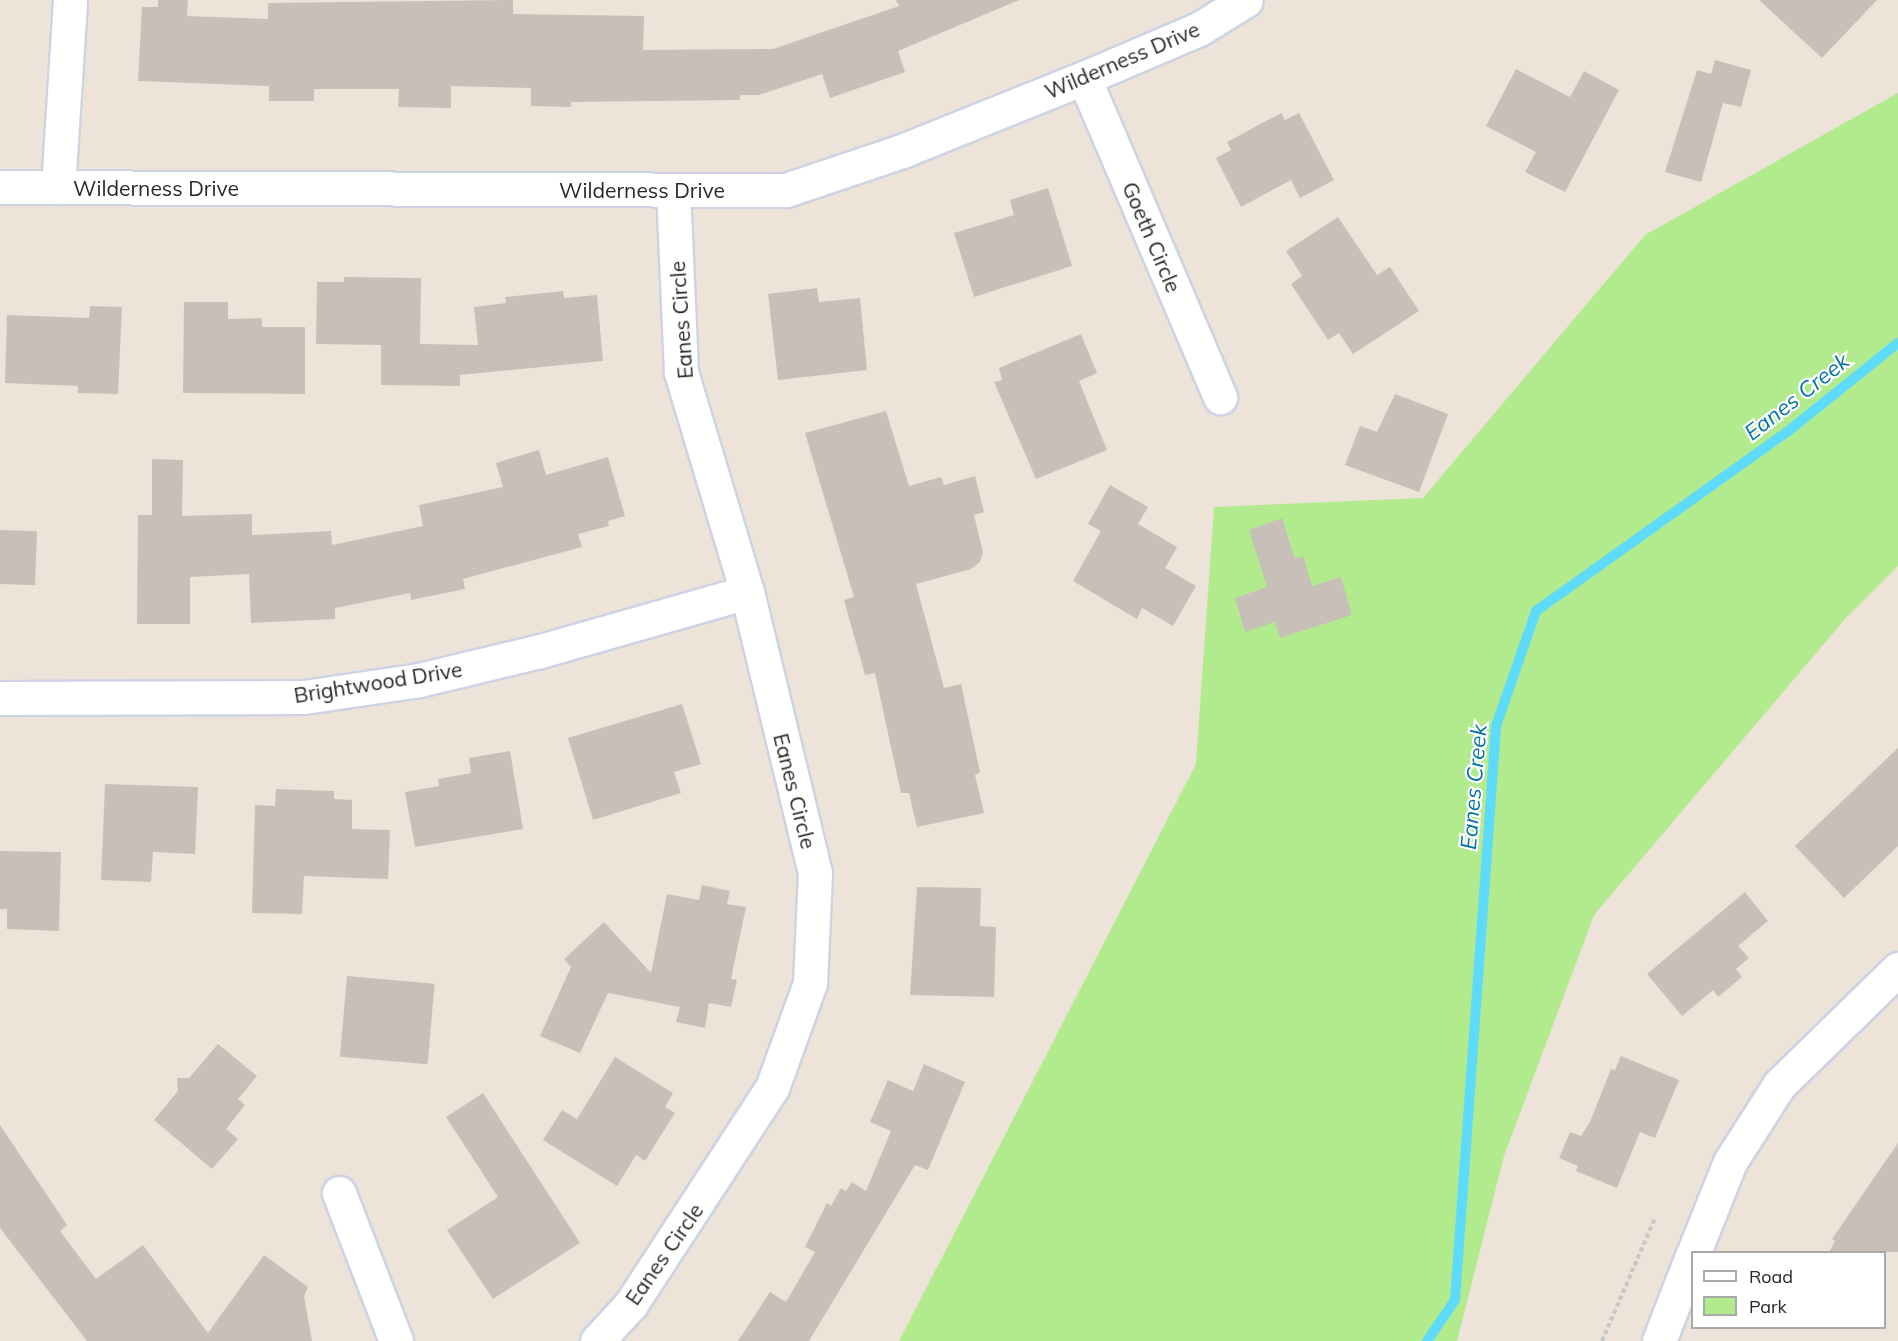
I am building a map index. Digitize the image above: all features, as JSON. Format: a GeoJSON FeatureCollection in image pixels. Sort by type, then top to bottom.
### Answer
{"type":"FeatureCollection","features":[{"type":"Feature","properties":{"kind":"street"},"geometry":{"type":"LineString","coordinates":[[58,188],[70,0]]}},
{"type":"Feature","properties":{"kind":"street","name":"Wilderness Drive"},"geometry":{"type":"LineString","coordinates":[[0,187],[673,192],[786,190],[902,151],[1084,78],[1198,29],[1246,0]]}},
{"type":"Feature","properties":{"kind":"street","name":"Goeth Circle"},"geometry":{"type":"LineString","coordinates":[[1084,78],[1220,397]]}},
{"type":"Feature","properties":{"kind":"street","name":"Eanes Circle"},"geometry":{"type":"LineString","coordinates":[[597,1341],[632,1304],[772,1088],[810,983],[815,873],[747,592],[681,372],[673,192]]}},
{"type":"Feature","properties":{"kind":"street","name":"Brightwood Drive"},"geometry":{"type":"LineString","coordinates":[[0,698],[175,700],[304,697],[419,680],[540,651],[747,592]]}},
{"type":"Feature","properties":{"kind":"street"},"geometry":{"type":"LineString","coordinates":[[1694,1251],[1730,1162],[1779,1086],[1898,969]]}},
{"type":"Feature","properties":{"kind":"street"},"geometry":{"type":"LineString","coordinates":[[339,1193],[396,1341]]}},
{"type":"Feature","properties":{"kind":"street"},"geometry":{"type":"LineString","coordinates":[[1659,1341],[1691,1259]]}},
{"type":"Feature","properties":{"kind":"path"},"geometry":{"type":"LineString","coordinates":[[1602,1341],[1654,1220]]}},
{"type":"Feature","properties":{"kind":"green space"},"geometry":{"type":"Polygon","coordinates":[[[1898,93],[1898,566],[1845,619],[1594,915],[1504,1156],[1457,1341],[899,1341],[1196,764],[1214,507],[1423,498],[1645,235],[1898,93]]]}},
{"type":"Feature","properties":{"kind":"building"},"geometry":{"type":"Polygon","coordinates":[[[158,0],[188,0],[187,16],[268,19],[268,3],[513,0],[513,14],[644,16],[643,50],[773,49],[899,6],[896,0],[1019,0],[898,51],[905,72],[830,98],[822,74],[759,95],[740,95],[740,100],[571,102],[571,107],[531,106],[531,88],[451,86],[451,108],[398,107],[399,89],[314,89],[314,101],[269,101],[269,86],[138,81],[142,7],[158,7],[158,0]]]}},
{"type":"Feature","properties":{"kind":"building"},"geometry":{"type":"Polygon","coordinates":[[[1759,0],[1877,0],[1822,58],[1759,0]]]}},
{"type":"Feature","properties":{"kind":"building"},"geometry":{"type":"Polygon","coordinates":[[[1715,60],[1751,70],[1741,107],[1723,103],[1701,182],[1665,172],[1697,70],[1711,74],[1715,60]]]}},
{"type":"Feature","properties":{"kind":"building"},"geometry":{"type":"Polygon","coordinates":[[[1516,69],[1570,97],[1584,71],[1619,90],[1565,192],[1525,172],[1536,152],[1486,126],[1516,69]]]}},
{"type":"Feature","properties":{"kind":"building"},"geometry":{"type":"Polygon","coordinates":[[[1281,113],[1285,120],[1299,113],[1334,180],[1300,198],[1291,180],[1241,207],[1216,158],[1231,150],[1227,142],[1281,113]]]}},
{"type":"Feature","properties":{"kind":"building"},"geometry":{"type":"Polygon","coordinates":[[[1048,188],[1072,266],[974,297],[954,233],[1014,215],[1010,200],[1048,188]]]}},
{"type":"Feature","properties":{"kind":"building"},"geometry":{"type":"Polygon","coordinates":[[[1338,217],[1377,275],[1390,267],[1419,311],[1353,354],[1339,333],[1328,340],[1291,284],[1302,276],[1286,251],[1338,217]]]}},
{"type":"Feature","properties":{"kind":"building"},"geometry":{"type":"Polygon","coordinates":[[[344,277],[421,278],[420,344],[478,345],[474,307],[506,303],[505,297],[563,291],[564,298],[597,295],[603,361],[460,375],[460,386],[381,385],[381,345],[316,344],[317,282],[344,282],[344,277]]]}},
{"type":"Feature","properties":{"kind":"building"},"geometry":{"type":"Polygon","coordinates":[[[817,288],[819,302],[860,298],[867,370],[778,380],[768,294],[817,288]]]}},
{"type":"Feature","properties":{"kind":"building"},"geometry":{"type":"Polygon","coordinates":[[[184,302],[228,302],[228,319],[262,318],[262,327],[305,327],[305,394],[183,393],[184,302]]]}},
{"type":"Feature","properties":{"kind":"building"},"geometry":{"type":"Polygon","coordinates":[[[90,306],[122,307],[118,394],[78,393],[78,386],[5,383],[7,315],[89,318],[90,306]]]}},
{"type":"Feature","properties":{"kind":"building"},"geometry":{"type":"Polygon","coordinates":[[[1081,334],[1097,373],[1079,381],[1107,450],[1036,479],[994,382],[1002,380],[999,368],[1081,334]]]}},
{"type":"Feature","properties":{"kind":"building"},"geometry":{"type":"Polygon","coordinates":[[[1395,394],[1448,414],[1419,492],[1345,465],[1360,426],[1377,432],[1395,394]]]}},
{"type":"Feature","properties":{"kind":"building"},"geometry":{"type":"Polygon","coordinates":[[[886,411],[909,486],[941,477],[944,485],[975,476],[984,512],[974,515],[983,552],[980,562],[971,569],[916,584],[944,688],[961,684],[980,772],[975,775],[984,813],[917,827],[909,793],[901,793],[875,673],[865,675],[844,600],[854,597],[805,433],[886,411]]]}},
{"type":"Feature","properties":{"kind":"building"},"geometry":{"type":"Polygon","coordinates":[[[539,450],[546,475],[608,457],[625,516],[608,521],[609,526],[578,534],[582,547],[463,579],[465,589],[411,600],[410,593],[335,608],[335,619],[251,623],[249,574],[190,577],[190,624],[137,624],[138,515],[152,515],[152,459],[183,460],[182,516],[252,514],[252,535],[331,531],[332,545],[423,526],[419,505],[503,487],[496,463],[539,450]]]}},
{"type":"Feature","properties":{"kind":"building"},"geometry":{"type":"Polygon","coordinates":[[[1110,485],[1148,507],[1138,524],[1177,547],[1165,568],[1196,586],[1173,626],[1142,608],[1137,619],[1073,581],[1101,531],[1088,524],[1110,485]]]}},
{"type":"Feature","properties":{"kind":"building"},"geometry":{"type":"Polygon","coordinates":[[[1282,518],[1295,559],[1303,556],[1312,586],[1341,577],[1352,615],[1280,638],[1275,622],[1245,632],[1235,598],[1267,587],[1249,530],[1282,518]]]}},
{"type":"Feature","properties":{"kind":"building"},"geometry":{"type":"Polygon","coordinates":[[[0,530],[37,531],[35,585],[0,584],[0,530]]]}},
{"type":"Feature","properties":{"kind":"building"},"geometry":{"type":"Polygon","coordinates":[[[682,704],[701,764],[674,772],[681,793],[593,820],[568,738],[682,704]]]}},
{"type":"Feature","properties":{"kind":"building"},"geometry":{"type":"Polygon","coordinates":[[[1898,748],[1898,846],[1844,898],[1795,846],[1898,748]]]}},
{"type":"Feature","properties":{"kind":"building"},"geometry":{"type":"Polygon","coordinates":[[[510,751],[523,829],[415,847],[405,792],[439,786],[438,779],[471,773],[469,758],[510,751]]]}},
{"type":"Feature","properties":{"kind":"building"},"geometry":{"type":"Polygon","coordinates":[[[105,784],[198,787],[195,854],[153,852],[151,882],[101,880],[105,784]]]}},
{"type":"Feature","properties":{"kind":"building"},"geometry":{"type":"Polygon","coordinates":[[[276,789],[334,791],[334,799],[352,800],[352,829],[390,830],[388,879],[304,876],[302,914],[252,913],[255,805],[275,806],[276,789]]]}},
{"type":"Feature","properties":{"kind":"building"},"geometry":{"type":"Polygon","coordinates":[[[0,851],[61,852],[59,931],[7,929],[7,909],[0,909],[0,851]]]}},
{"type":"Feature","properties":{"kind":"building"},"geometry":{"type":"Polygon","coordinates":[[[702,885],[730,891],[727,904],[746,907],[731,979],[737,980],[731,1007],[709,1003],[705,1028],[676,1022],[680,1007],[608,993],[580,1053],[540,1036],[571,967],[564,959],[604,922],[651,973],[667,894],[699,900],[702,885]]]}},
{"type":"Feature","properties":{"kind":"building"},"geometry":{"type":"Polygon","coordinates":[[[917,887],[981,888],[980,926],[996,927],[994,997],[910,995],[917,887]]]}},
{"type":"Feature","properties":{"kind":"building"},"geometry":{"type":"Polygon","coordinates":[[[1745,892],[1768,921],[1738,946],[1749,958],[1736,969],[1742,977],[1718,997],[1713,990],[1682,1016],[1647,974],[1745,892]]]}},
{"type":"Feature","properties":{"kind":"building"},"geometry":{"type":"Polygon","coordinates":[[[347,976],[435,984],[428,1064],[340,1057],[347,976]]]}},
{"type":"Feature","properties":{"kind":"building"},"geometry":{"type":"Polygon","coordinates":[[[218,1044],[257,1076],[238,1099],[245,1105],[226,1129],[238,1139],[212,1169],[154,1120],[178,1091],[177,1078],[189,1078],[218,1044]]]}},
{"type":"Feature","properties":{"kind":"building"},"geometry":{"type":"Polygon","coordinates":[[[1621,1056],[1679,1080],[1655,1138],[1640,1132],[1617,1188],[1576,1171],[1578,1166],[1559,1158],[1570,1132],[1581,1136],[1590,1122],[1611,1069],[1615,1070],[1621,1056]]]}},
{"type":"Feature","properties":{"kind":"building"},"geometry":{"type":"Polygon","coordinates":[[[615,1057],[673,1093],[665,1107],[675,1113],[645,1161],[636,1155],[617,1186],[543,1140],[562,1110],[577,1119],[615,1057]]]}},
{"type":"Feature","properties":{"kind":"building"},"geometry":{"type":"Polygon","coordinates":[[[924,1064],[965,1082],[928,1170],[915,1165],[809,1341],[738,1341],[770,1292],[786,1302],[815,1252],[805,1247],[827,1203],[831,1206],[841,1188],[846,1191],[852,1182],[866,1191],[891,1131],[870,1122],[888,1080],[913,1091],[924,1064]]]}},
{"type":"Feature","properties":{"kind":"building"},"geometry":{"type":"Polygon","coordinates":[[[483,1093],[580,1243],[493,1299],[447,1230],[498,1197],[446,1117],[483,1093]]]}},
{"type":"Feature","properties":{"kind":"building"},"geometry":{"type":"Polygon","coordinates":[[[0,1125],[67,1225],[60,1231],[96,1279],[143,1245],[208,1333],[264,1255],[308,1287],[304,1296],[312,1341],[87,1341],[0,1228],[0,1125]]]}},
{"type":"Feature","properties":{"kind":"building"},"geometry":{"type":"Polygon","coordinates":[[[1898,1143],[1898,1252],[1830,1251],[1835,1241],[1832,1239],[1898,1143]]]}},
{"type":"Feature","properties":{"kind":"waterway","name":"Eanes Creek"},"geometry":{"type":"LineString","coordinates":[[1427,1341],[1455,1300],[1496,726],[1536,611],[1786,433],[1898,343]]}}]}
